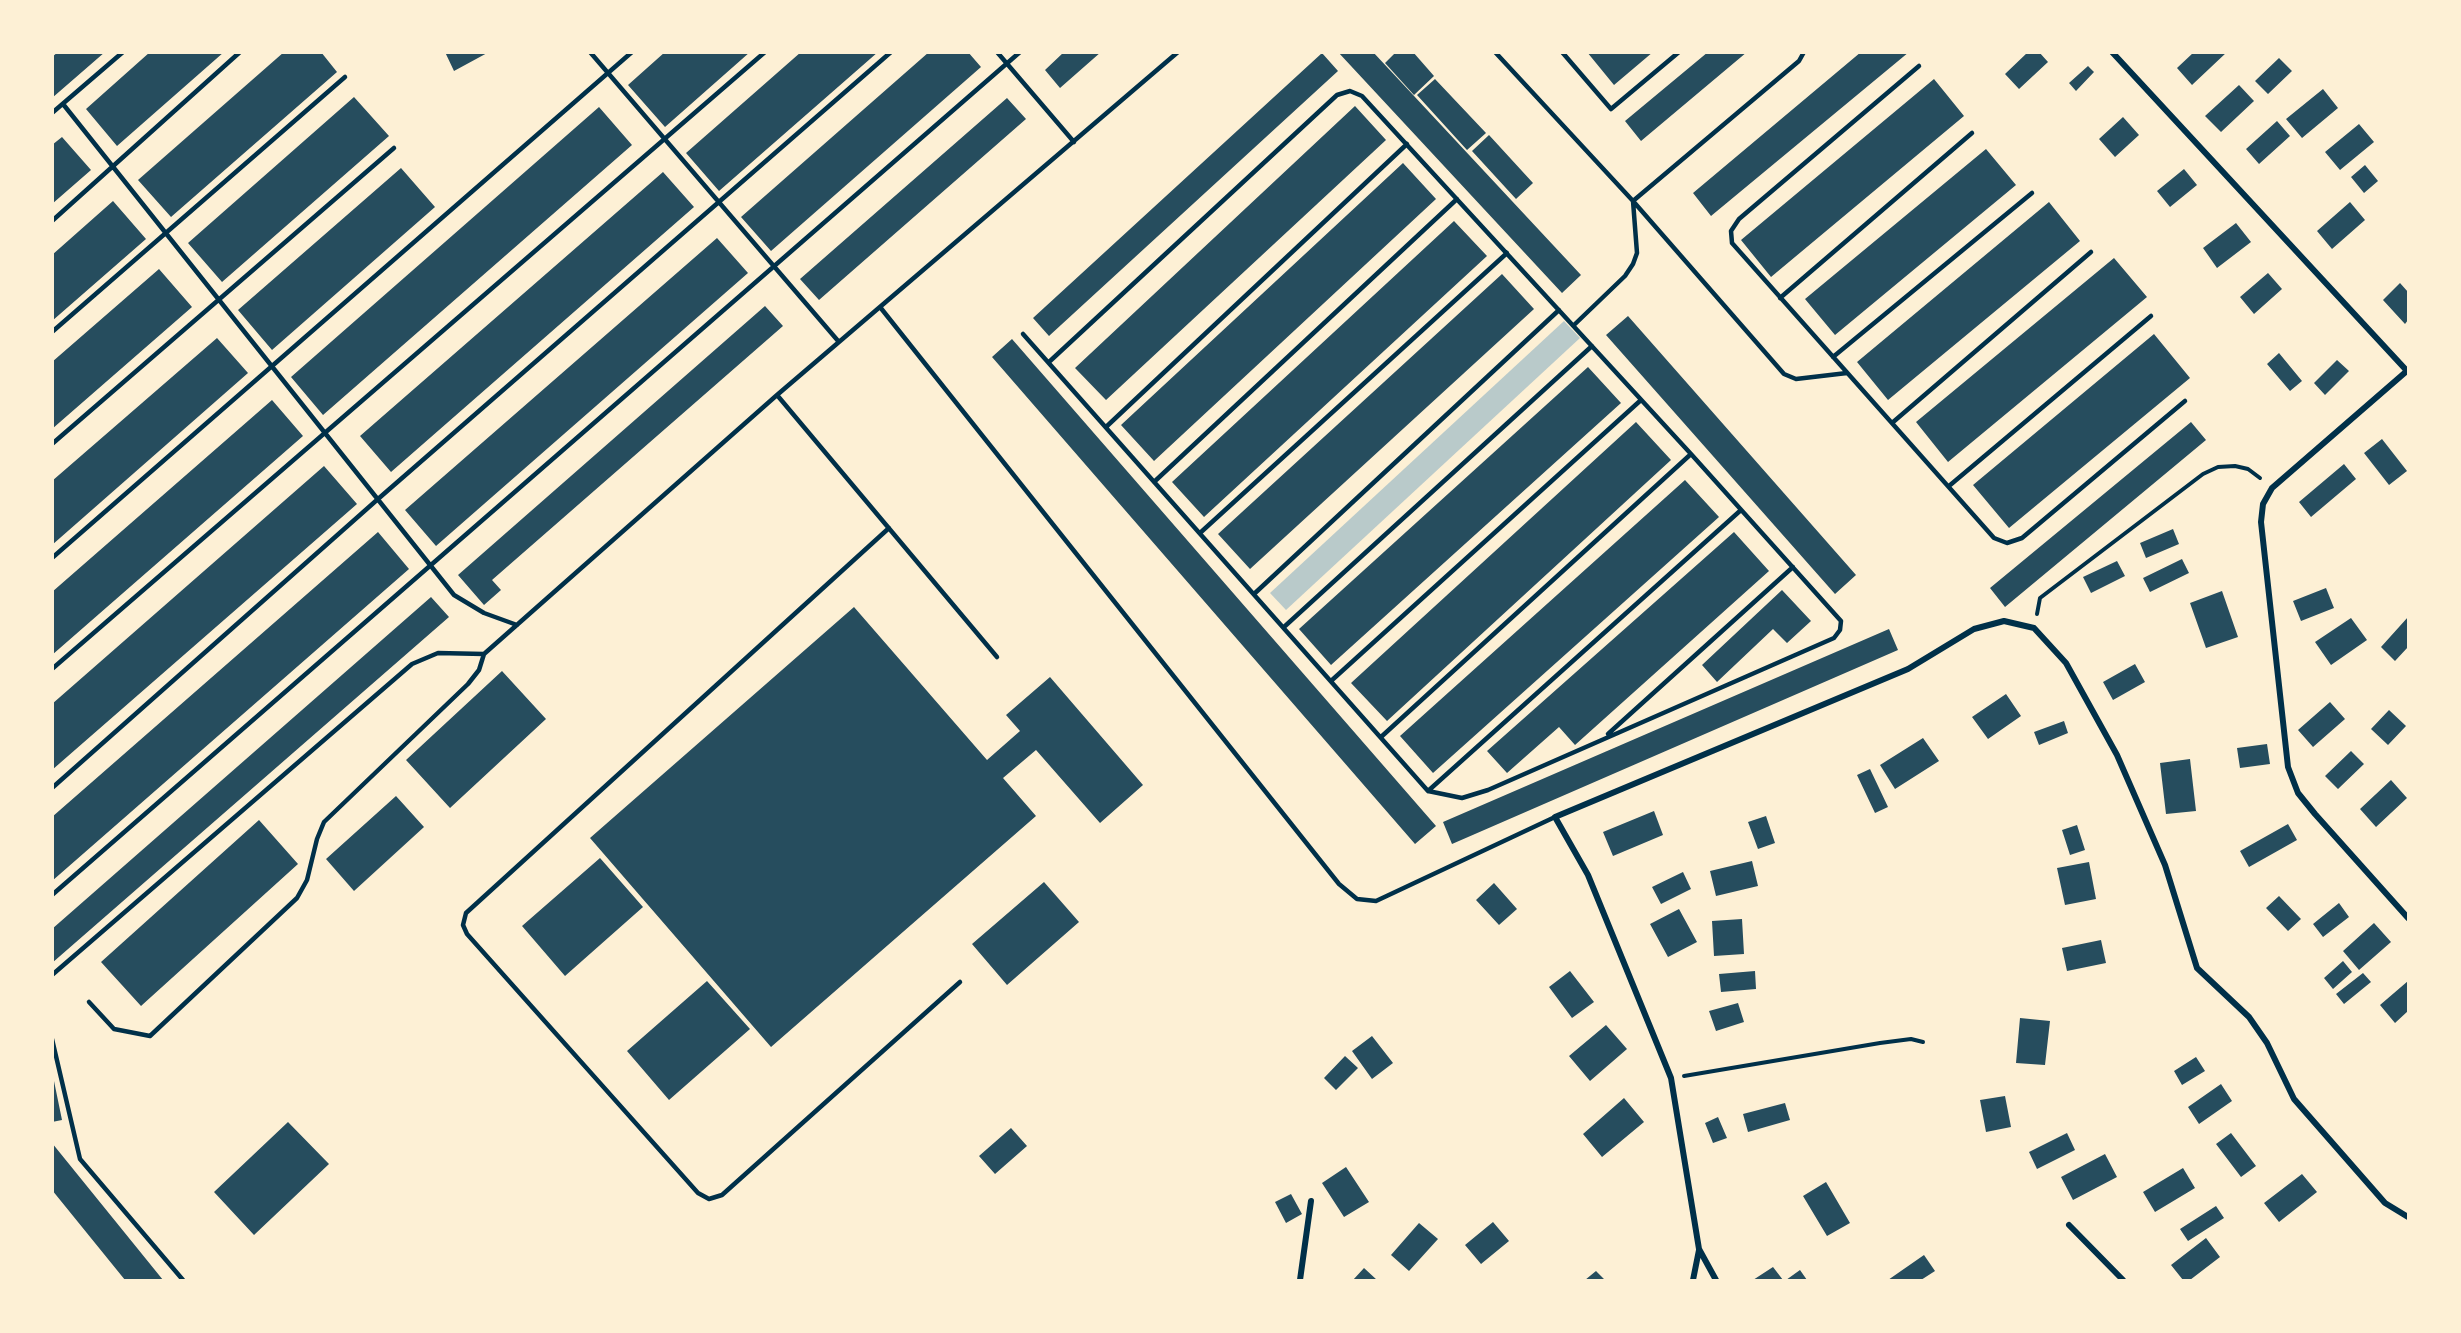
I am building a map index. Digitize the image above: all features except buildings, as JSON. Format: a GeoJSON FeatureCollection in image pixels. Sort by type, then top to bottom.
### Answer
{"type":"FeatureCollection","features":[{"type":"Feature","properties":{"kind":"street"},"geometry":{"type":"LineString","coordinates":[[2112,52],[2408,371],[2272,488],[2263,504],[2261,522],[2288,767],[2298,793],[2409,918]]}},
{"type":"Feature","properties":{"kind":"street"},"geometry":{"type":"LineString","coordinates":[[1716,1281],[1699,1249],[1671,1078],[1588,875],[1555,817],[1908,669],[1974,629],[2004,621],[2034,628],[2066,663],[2116,755],[2165,865],[2197,968],[2249,1017],[2267,1043],[2294,1099],[2385,1203],[2409,1217]]}},
{"type":"Feature","properties":{"kind":"street"},"geometry":{"type":"LineString","coordinates":[[1300,1281],[1311,1201]]}},
{"type":"Feature","properties":{"kind":"street"},"geometry":{"type":"LineString","coordinates":[[2069,1225],[2123,1281]]}},
{"type":"Feature","properties":{"kind":"street"},"geometry":{"type":"LineString","coordinates":[[1693,1281],[1699,1249]]}},
{"type":"Feature","properties":{"kind":"lane"},"geometry":{"type":"LineString","coordinates":[[52,113],[123,52]]}},
{"type":"Feature","properties":{"kind":"lane"},"geometry":{"type":"LineString","coordinates":[[52,221],[240,52]]}},
{"type":"Feature","properties":{"kind":"lane"},"geometry":{"type":"LineString","coordinates":[[590,52],[839,342]]}},
{"type":"Feature","properties":{"kind":"lane"},"geometry":{"type":"LineString","coordinates":[[52,558],[632,52]]}},
{"type":"Feature","properties":{"kind":"lane"},"geometry":{"type":"LineString","coordinates":[[52,669],[765,52]]}},
{"type":"Feature","properties":{"kind":"lane"},"geometry":{"type":"LineString","coordinates":[[52,788],[891,52]]}},
{"type":"Feature","properties":{"kind":"lane"},"geometry":{"type":"LineString","coordinates":[[997,52],[1074,142]]}},
{"type":"Feature","properties":{"kind":"lane"},"geometry":{"type":"LineString","coordinates":[[52,895],[1020,52]]}},
{"type":"Feature","properties":{"kind":"lane"},"geometry":{"type":"LineString","coordinates":[[89,1002],[114,1029],[150,1036],[297,898],[307,880],[316,839],[324,822],[468,684],[479,670],[484,654],[777,395],[1178,52]]}},
{"type":"Feature","properties":{"kind":"lane"},"geometry":{"type":"LineString","coordinates":[[1495,52],[1633,201],[1784,374],[1796,379],[1847,373]]}},
{"type":"Feature","properties":{"kind":"lane"},"geometry":{"type":"LineString","coordinates":[[1562,52],[1611,109],[1679,52]]}},
{"type":"Feature","properties":{"kind":"lane"},"geometry":{"type":"LineString","coordinates":[[1633,201],[1799,61],[1804,52]]}},
{"type":"Feature","properties":{"kind":"lane"},"geometry":{"type":"LineString","coordinates":[[1919,66],[1739,219],[1731,231],[1732,243],[1994,538],[2007,543],[2022,538],[2185,401]]}},
{"type":"Feature","properties":{"kind":"lane"},"geometry":{"type":"LineString","coordinates":[[52,332],[345,77]]}},
{"type":"Feature","properties":{"kind":"lane"},"geometry":{"type":"LineString","coordinates":[[1023,334],[1428,791],[1462,798],[1488,790],[1834,638],[1840,630],[1841,621],[1574,325],[1362,96],[1350,91],[1337,95],[1049,362]]}},
{"type":"Feature","properties":{"kind":"lane"},"geometry":{"type":"LineString","coordinates":[[63,104],[454,595],[484,613],[517,625]]}},
{"type":"Feature","properties":{"kind":"lane"},"geometry":{"type":"LineString","coordinates":[[1779,298],[1972,133]]}},
{"type":"Feature","properties":{"kind":"lane"},"geometry":{"type":"LineString","coordinates":[[1106,427],[1407,144]]}},
{"type":"Feature","properties":{"kind":"lane"},"geometry":{"type":"LineString","coordinates":[[52,444],[394,147]]}},
{"type":"Feature","properties":{"kind":"lane"},"geometry":{"type":"LineString","coordinates":[[1833,357],[2032,194]]}},
{"type":"Feature","properties":{"kind":"lane"},"geometry":{"type":"LineString","coordinates":[[1155,482],[1458,199]]}},
{"type":"Feature","properties":{"kind":"lane"},"geometry":{"type":"LineString","coordinates":[[1574,325],[1625,276],[1633,264],[1637,253],[1633,201]]}},
{"type":"Feature","properties":{"kind":"lane"},"geometry":{"type":"LineString","coordinates":[[1892,423],[2091,252]]}},
{"type":"Feature","properties":{"kind":"lane"},"geometry":{"type":"LineString","coordinates":[[1200,533],[1507,253]]}},
{"type":"Feature","properties":{"kind":"lane"},"geometry":{"type":"LineString","coordinates":[[880,307],[1339,884],[1357,899],[1376,901],[1555,817]]}},
{"type":"Feature","properties":{"kind":"lane"},"geometry":{"type":"LineString","coordinates":[[1254,594],[1559,310]]}},
{"type":"Feature","properties":{"kind":"lane"},"geometry":{"type":"LineString","coordinates":[[1949,486],[2151,316]]}},
{"type":"Feature","properties":{"kind":"lane"},"geometry":{"type":"LineString","coordinates":[[1284,627],[1592,346]]}},
{"type":"Feature","properties":{"kind":"lane"},"geometry":{"type":"LineString","coordinates":[[777,395],[997,657]]}},
{"type":"Feature","properties":{"kind":"lane"},"geometry":{"type":"LineString","coordinates":[[1331,681],[1641,400]]}},
{"type":"Feature","properties":{"kind":"lane"},"geometry":{"type":"LineString","coordinates":[[1381,737],[1691,454]]}},
{"type":"Feature","properties":{"kind":"lane"},"geometry":{"type":"LineString","coordinates":[[1428,791],[1741,510]]}},
{"type":"Feature","properties":{"kind":"lane"},"geometry":{"type":"LineString","coordinates":[[889,528],[466,914],[464,925],[467,934],[698,1193],[709,1199],[722,1195],[960,982]]}},
{"type":"Feature","properties":{"kind":"lane"},"geometry":{"type":"LineString","coordinates":[[1605,737],[1793,567]]}},
{"type":"Feature","properties":{"kind":"lane"},"geometry":{"type":"LineString","coordinates":[[52,975],[412,664],[438,653],[484,654]]}},
{"type":"Feature","properties":{"kind":"lane"},"geometry":{"type":"LineString","coordinates":[[52,1039],[80,1159],[183,1281]]}},
{"type":"Feature","properties":{"kind":"path"},"geometry":{"type":"LineString","coordinates":[[2034,628],[2040,598],[2203,474],[2218,467],[2235,466],[2248,469]]}},
{"type":"Feature","properties":{"kind":"path"},"geometry":{"type":"LineString","coordinates":[[1671,1078],[1870,1044],[1911,1039],[1923,1042]]}},
{"type":"Feature","properties":{"kind":"shaded area"},"geometry":{"type":"Polygon","coordinates":[[[1564,321],[1580,338],[1286,610],[1270,593],[1564,321]]]}}]}
